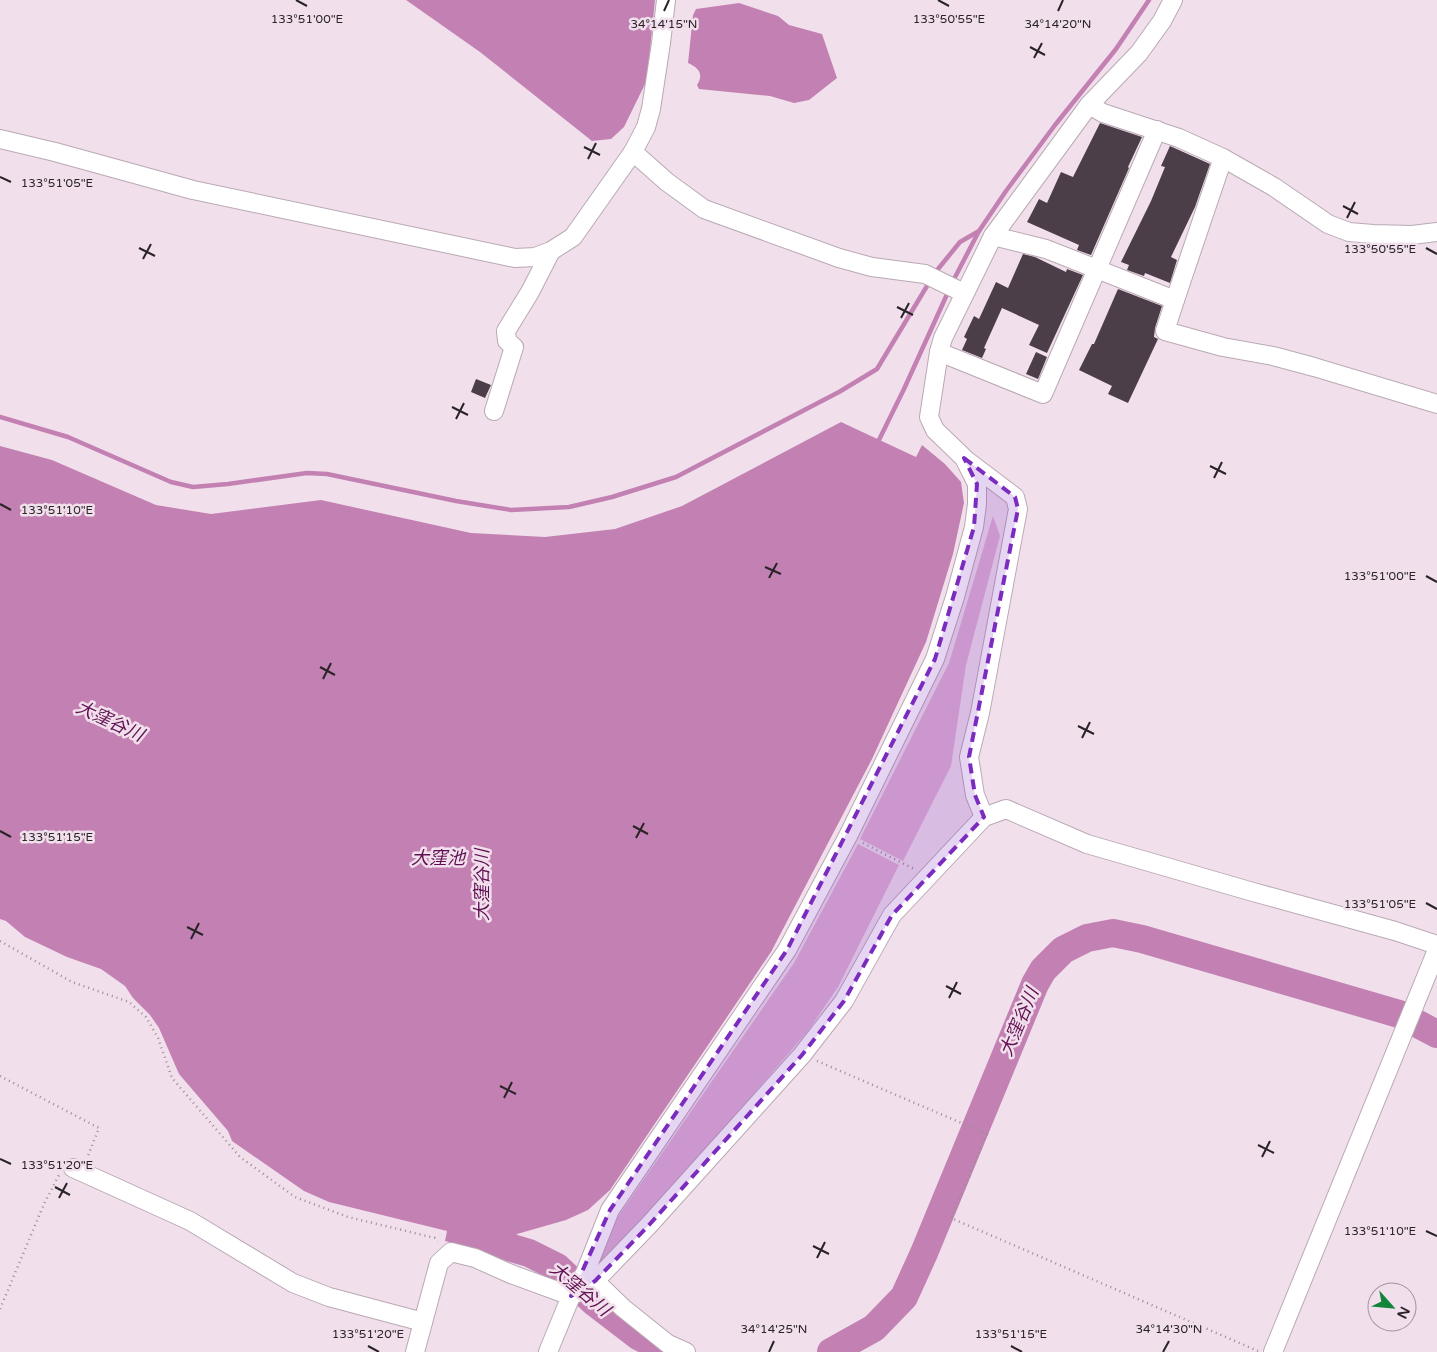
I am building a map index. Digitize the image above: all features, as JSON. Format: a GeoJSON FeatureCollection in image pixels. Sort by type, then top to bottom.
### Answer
{"type":"FeatureCollection","features":[{"type":"Feature","properties":{"kind":"street"},"geometry":{"type":"LineString","coordinates":[[0,139],[193,190],[515,258],[535,257],[551,251],[573,237],[632,152],[646,127],[651,109],[660,52],[666,0]]}},
{"type":"Feature","properties":{"kind":"street"},"geometry":{"type":"LineString","coordinates":[[984,817],[974,795],[969,758],[980,713],[1018,509],[1015,497],[964,458],[935,430],[929,417],[938,352],[962,292],[993,236],[1089,106],[1139,52],[1162,21],[1173,0]]}},
{"type":"Feature","properties":{"kind":"street"},"geometry":{"type":"LineString","coordinates":[[1089,106],[1103,113],[1179,138],[1223,158],[1274,187],[1328,224],[1349,232],[1412,235],[1437,232]]}},
{"type":"Feature","properties":{"kind":"street"},"geometry":{"type":"LineString","coordinates":[[938,352],[1043,394],[1157,130]]}},
{"type":"Feature","properties":{"kind":"street"},"geometry":{"type":"LineString","coordinates":[[632,152],[667,182],[704,209],[839,258],[872,267],[934,278],[962,292]]}},
{"type":"Feature","properties":{"kind":"street"},"geometry":{"type":"LineString","coordinates":[[1223,158],[1165,331],[1223,347],[1273,356],[1437,404]]}},
{"type":"Feature","properties":{"kind":"street"},"geometry":{"type":"LineString","coordinates":[[993,236],[1046,249],[1175,300]]}},
{"type":"Feature","properties":{"kind":"street"},"geometry":{"type":"LineString","coordinates":[[494,411],[514,347],[506,340],[506,331],[530,292],[551,251]]}},
{"type":"Feature","properties":{"kind":"street"},"geometry":{"type":"LineString","coordinates":[[548,1352],[581,1288],[610,1210],[787,950],[831,869],[935,659],[955,597],[974,527],[977,504],[976,484],[964,458]]}},
{"type":"Feature","properties":{"kind":"street"},"geometry":{"type":"LineString","coordinates":[[581,1288],[649,1225],[802,1055],[844,1001],[892,915],[984,817],[1006,809],[1096,846],[1252,892],[1395,931],[1437,945]]}},
{"type":"Feature","properties":{"kind":"street"},"geometry":{"type":"LineString","coordinates":[[1273,1352],[1437,950]]}},
{"type":"Feature","properties":{"kind":"street"},"geometry":{"type":"LineString","coordinates":[[73,1168],[190,1221],[293,1283],[329,1297],[423,1322]]}},
{"type":"Feature","properties":{"kind":"street"},"geometry":{"type":"LineString","coordinates":[[415,1352],[439,1264],[450,1252],[475,1258],[511,1274],[581,1288],[623,1308],[668,1344],[686,1352]]}},
{"type":"Feature","properties":{"kind":"path"},"geometry":{"type":"LineString","coordinates":[[861,842],[910,867]]}},
{"type":"Feature","properties":{"kind":"path"},"geometry":{"type":"LineString","coordinates":[[0,941],[72,982],[129,1002],[146,1017],[158,1038],[172,1078],[240,1157],[295,1198],[348,1216],[435,1238],[450,1252]]}},
{"type":"Feature","properties":{"kind":"path"},"geometry":{"type":"LineString","coordinates":[[802,1055],[987,1134],[951,1218],[1259,1352]]}},
{"type":"Feature","properties":{"kind":"path"},"geometry":{"type":"LineString","coordinates":[[0,1076],[99,1128],[85,1164],[60,1172],[44,1204],[0,1309]]}},
{"type":"Feature","properties":{"kind":"highlighted area"},"geometry":{"type":"Polygon","coordinates":[[[964,458],[1015,497],[1018,509],[969,757],[975,795],[984,817],[892,915],[844,1001],[802,1055],[649,1225],[595,1281],[571,1296],[610,1210],[787,950],[935,659],[974,527],[977,484],[964,458]]]}},
{"type":"Feature","properties":{"kind":"shaded area"},"geometry":{"type":"Polygon","coordinates":[[[993,516],[1000,536],[966,665],[951,766],[903,861],[860,839],[949,663],[993,516]]]}},
{"type":"Feature","properties":{"kind":"shaded area"},"geometry":{"type":"Polygon","coordinates":[[[858,844],[899,865],[838,987],[808,1031],[642,1223],[593,1272],[608,1231],[794,963],[858,844]]]}},
{"type":"Feature","properties":{"kind":"water"},"geometry":{"type":"Polygon","coordinates":[[[406,0],[655,0],[647,80],[624,127],[611,139],[592,141],[480,52],[406,0]]]}},
{"type":"Feature","properties":{"kind":"water"},"geometry":{"type":"Polygon","coordinates":[[[739,3],[778,16],[789,25],[822,34],[837,78],[809,100],[794,103],[770,96],[699,89],[697,85],[700,78],[699,72],[688,63],[693,15],[696,9],[739,3]]]}},
{"type":"Feature","properties":{"kind":"water","name":"大窪池"},"geometry":{"type":"Polygon","coordinates":[[[841,422],[916,457],[922,445],[945,464],[961,482],[964,503],[953,554],[926,642],[872,759],[771,952],[610,1190],[588,1210],[566,1220],[517,1234],[511,1258],[445,1241],[447,1231],[329,1202],[304,1191],[232,1141],[228,1131],[179,1074],[159,1028],[125,986],[101,969],[67,957],[25,937],[6,921],[0,919],[0,446],[52,460],[156,505],[211,514],[321,500],[471,533],[545,537],[615,529],[682,506],[841,422]]]}},
{"type":"Feature","properties":{"kind":"building"},"geometry":{"type":"Polygon","coordinates":[[[1100,123],[1142,137],[1091,255],[1077,250],[1079,245],[1027,222],[1039,199],[1047,203],[1061,172],[1073,177],[1100,123]]]}},
{"type":"Feature","properties":{"kind":"building"},"geometry":{"type":"Polygon","coordinates":[[[1170,146],[1210,164],[1195,207],[1171,257],[1177,260],[1170,283],[1145,273],[1144,276],[1127,270],[1129,265],[1121,262],[1151,201],[1165,167],[1161,166],[1170,146]]]}},
{"type":"Feature","properties":{"kind":"building"},"geometry":{"type":"Polygon","coordinates":[[[1023,254],[1035,257],[1066,272],[1067,269],[1083,275],[1047,353],[1029,345],[1039,325],[1002,308],[984,348],[986,349],[982,358],[962,350],[967,339],[964,337],[974,316],[979,319],[996,282],[1008,288],[1023,254]]]}},
{"type":"Feature","properties":{"kind":"building"},"geometry":{"type":"Polygon","coordinates":[[[1118,289],[1162,306],[1155,328],[1154,337],[1158,339],[1128,403],[1108,394],[1112,386],[1079,370],[1092,344],[1094,344],[1118,289]]]}},
{"type":"Feature","properties":{"kind":"building"},"geometry":{"type":"Polygon","coordinates":[[[1036,352],[1047,357],[1038,379],[1026,374],[1036,352]]]}},
{"type":"Feature","properties":{"kind":"building"},"geometry":{"type":"Polygon","coordinates":[[[476,379],[491,385],[485,398],[471,392],[476,379]]]}},
{"type":"Feature","properties":{"kind":"waterway"},"geometry":{"type":"LineString","coordinates":[[952,283],[979,231],[1006,191],[1055,125],[1116,49],[1149,0]]}},
{"type":"Feature","properties":{"kind":"waterway"},"geometry":{"type":"LineString","coordinates":[[934,274],[960,242],[979,231]]}},
{"type":"Feature","properties":{"kind":"waterway"},"geometry":{"type":"LineString","coordinates":[[0,417],[68,437],[171,482],[193,487],[307,473],[327,474],[456,501],[511,510],[569,507],[612,497],[676,477],[839,392],[877,369],[930,281]]}},
{"type":"Feature","properties":{"kind":"waterway"},"geometry":{"type":"LineString","coordinates":[[877,444],[949,290]]}},
{"type":"Feature","properties":{"kind":"waterway","name":"大窪谷川"},"geometry":{"type":"LineString","coordinates":[[831,1352],[874,1328],[904,1297],[1035,984],[1043,970],[1063,950],[1087,938],[1113,933],[1142,939],[1399,1014],[1437,1034]]}},
{"type":"Feature","properties":{"kind":"waterway","name":"大窪谷川"},"geometry":{"type":"LineString","coordinates":[[484,1233],[484,1240],[529,1253],[557,1267],[595,1303],[638,1336],[669,1352]]}}]}
